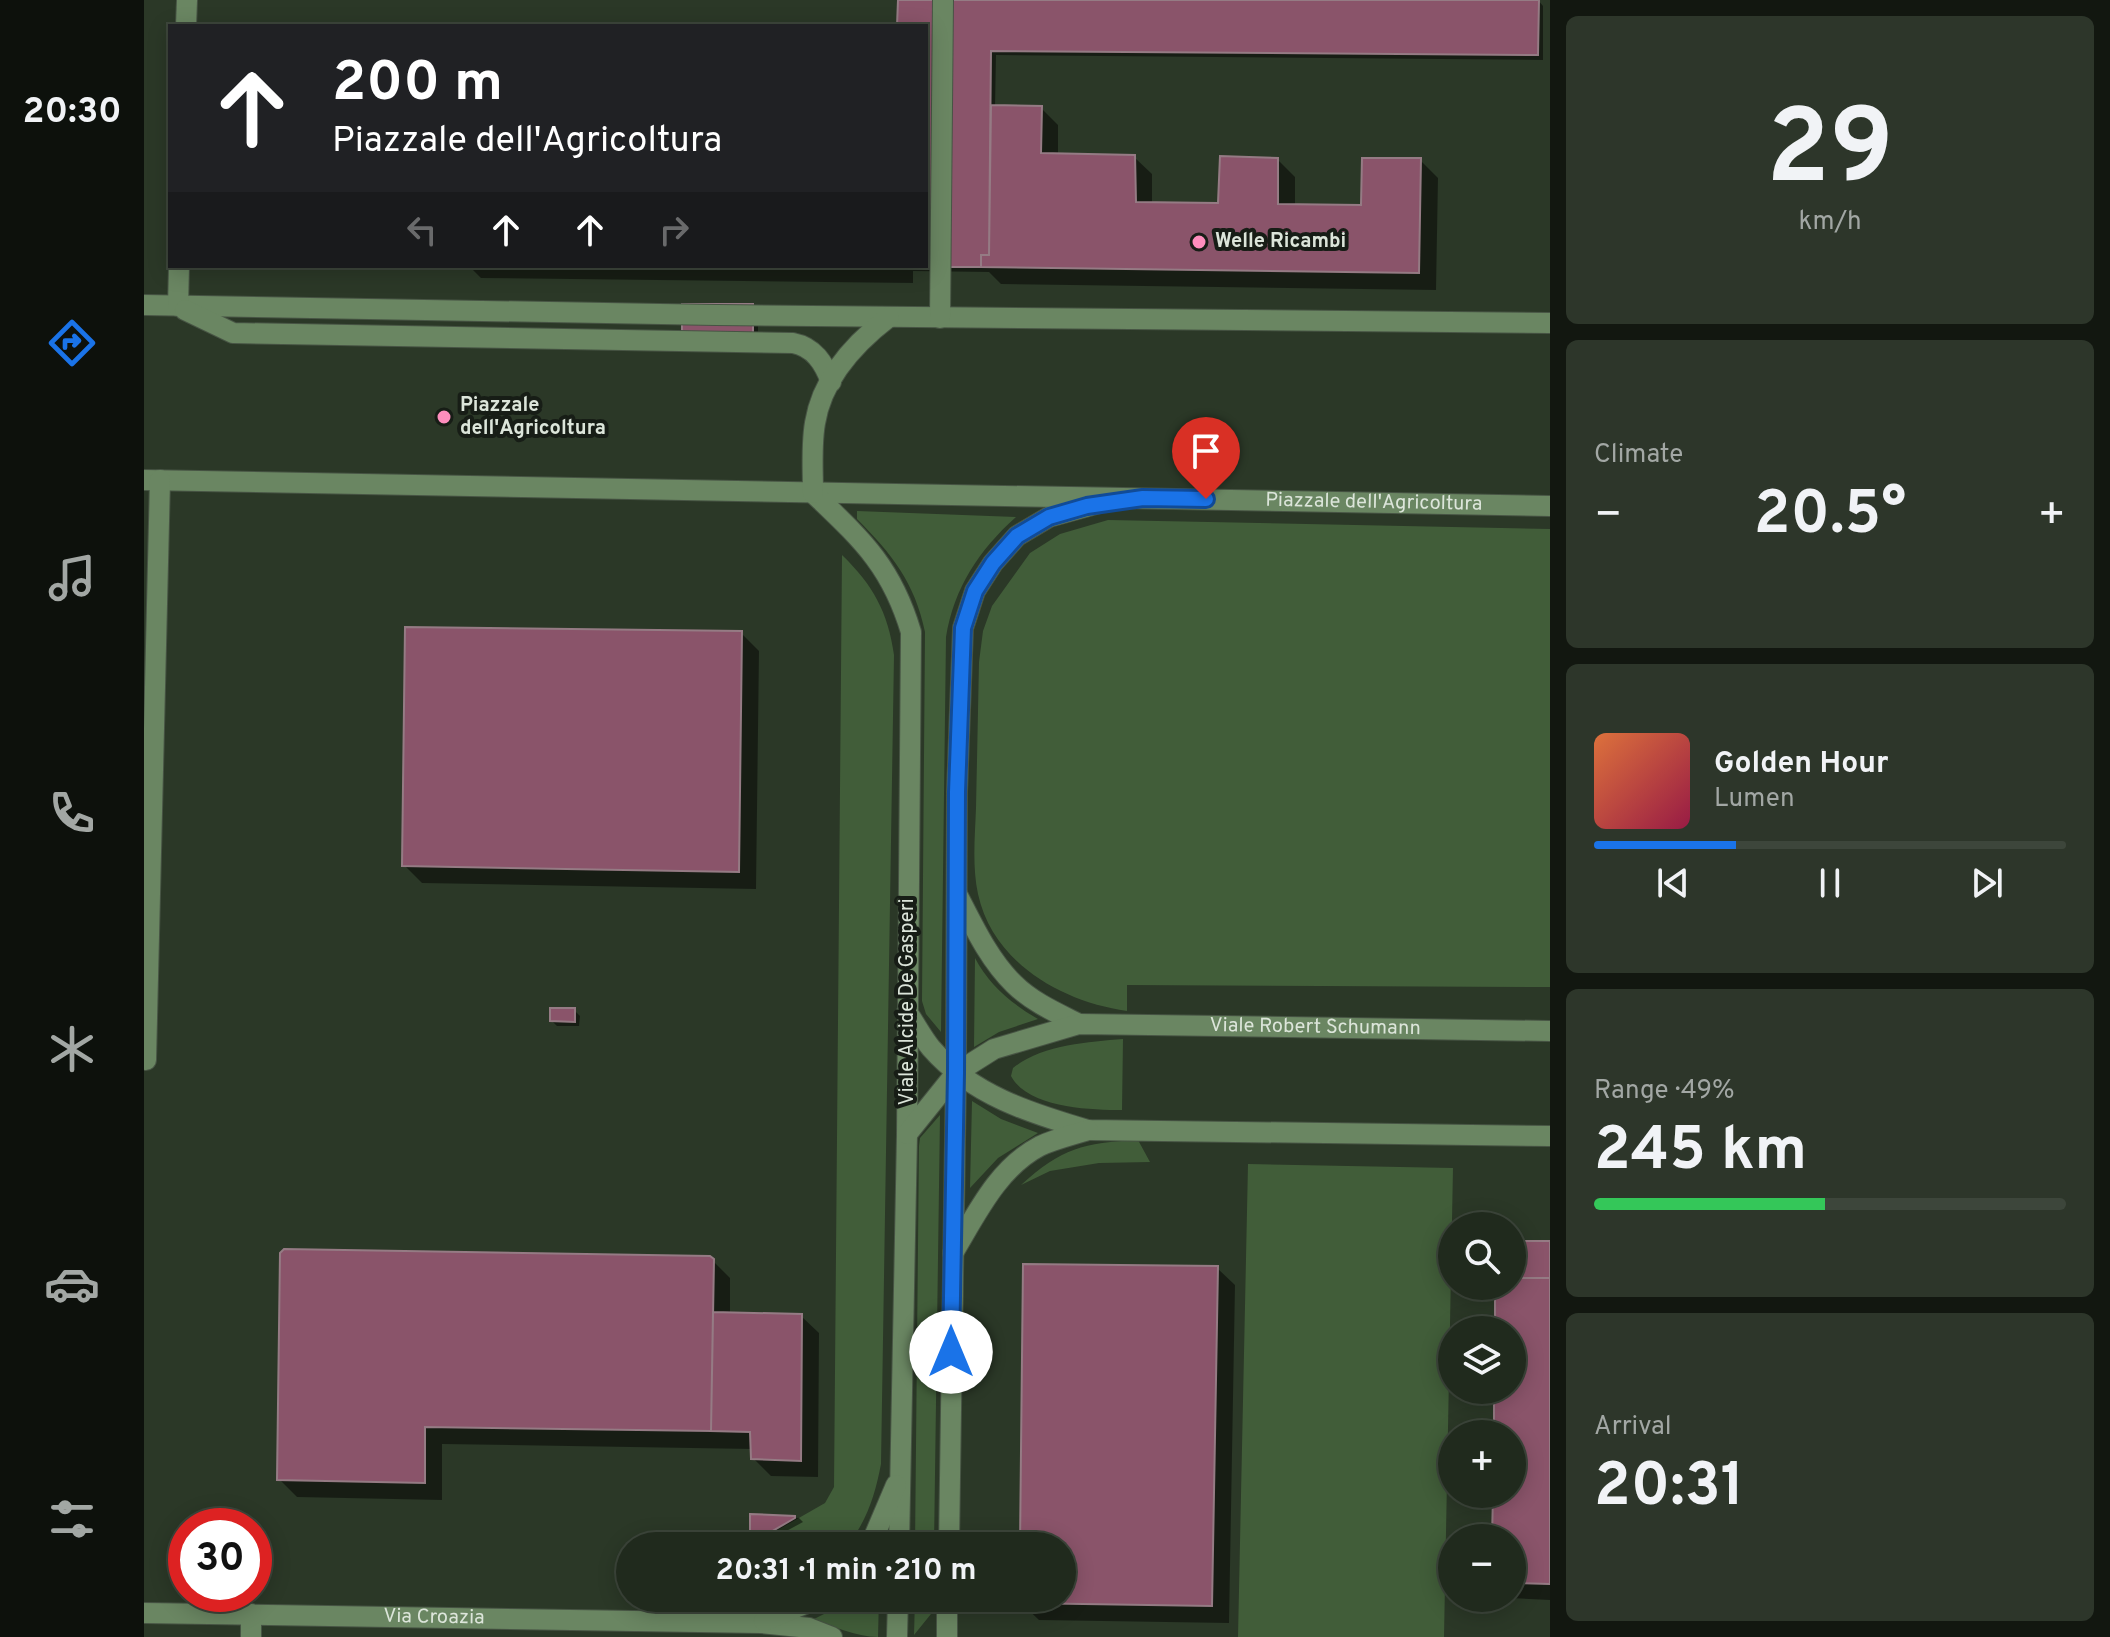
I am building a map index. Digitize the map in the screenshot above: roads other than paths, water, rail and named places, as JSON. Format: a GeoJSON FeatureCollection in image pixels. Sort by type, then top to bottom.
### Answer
{"type":"FeatureCollection","features":[{"type":"Feature","properties":{"kind":"street"},"geometry":{"type":"LineString","coordinates":[[186,24],[187,0]]}},
{"type":"Feature","properties":{"kind":"street"},"geometry":{"type":"LineString","coordinates":[[940,318],[943,0]]}},
{"type":"Feature","properties":{"kind":"street"},"geometry":{"type":"LineString","coordinates":[[178,306],[179,268]]}},
{"type":"Feature","properties":{"kind":"street"},"geometry":{"type":"LineString","coordinates":[[144,305],[940,318],[1550,323]]}},
{"type":"Feature","properties":{"kind":"street"},"geometry":{"type":"LineString","coordinates":[[178,306],[233,333],[793,343],[802,345],[820,359],[831,382]]}},
{"type":"Feature","properties":{"kind":"street"},"geometry":{"type":"LineString","coordinates":[[813,493],[815,423],[821,401],[845,358],[863,337],[889,317]]}},
{"type":"Feature","properties":{"kind":"street"},"geometry":{"type":"LineString","coordinates":[[146,1060],[152,480]]}},
{"type":"Feature","properties":{"kind":"street","name":"Piazzale dell'Agricoltura"},"geometry":{"type":"LineString","coordinates":[[152,480],[1550,506]]}},
{"type":"Feature","properties":{"kind":"street","name":"Viale Alcide De Gasperi"},"geometry":{"type":"LineString","coordinates":[[813,493],[858,536],[883,566],[902,600],[911,632],[907,1134],[899,1532]]}},
{"type":"Feature","properties":{"kind":"street"},"geometry":{"type":"LineString","coordinates":[[949,1532],[956,1073],[955,889],[963,628],[975,591],[993,563],[1017,536],[1049,517],[1087,506],[1143,498]]}},
{"type":"Feature","properties":{"kind":"street","name":"Viale Robert Schumann"},"geometry":{"type":"LineString","coordinates":[[955,889],[978,936],[1014,984],[1045,1007],[1079,1024]]}},
{"type":"Feature","properties":{"kind":"street"},"geometry":{"type":"LineString","coordinates":[[907,1012],[929,1046],[956,1073],[999,1100],[1088,1130],[1550,1136]]}},
{"type":"Feature","properties":{"kind":"street","name":"Viale Robert Schumann"},"geometry":{"type":"LineString","coordinates":[[907,1134],[956,1073],[994,1049],[1079,1024],[1550,1031]]}},
{"type":"Feature","properties":{"kind":"street"},"geometry":{"type":"LineString","coordinates":[[951,1256],[991,1190],[1012,1166],[1041,1146],[1088,1130]]}},
{"type":"Feature","properties":{"kind":"street"},"geometry":{"type":"LineString","coordinates":[[876,1532],[901,1474]]}},
{"type":"Feature","properties":{"kind":"street","name":"Via Croazia"},"geometry":{"type":"LineString","coordinates":[[761,1623],[787,1612]]}},
{"type":"Feature","properties":{"kind":"street"},"geometry":{"type":"LineString","coordinates":[[897,1637],[898,1612]]}},
{"type":"Feature","properties":{"kind":"street"},"geometry":{"type":"LineString","coordinates":[[942,1632],[945,1612]]}},
{"type":"Feature","properties":{"kind":"street","name":"Via Croazia"},"geometry":{"type":"LineString","coordinates":[[144,1613],[761,1623],[809,1628],[832,1637]]}},
{"type":"Feature","properties":{"kind":"street"},"geometry":{"type":"LineString","coordinates":[[251,1614],[251,1637]]}},
{"type":"Feature","properties":{"kind":"place","name":"Welle Ricambi"},"geometry":{"type":"Point","coordinates":[1199,242]}},
{"type":"Feature","properties":{"kind":"place","name":"Piazzale dell'Agricoltura"},"geometry":{"type":"Point","coordinates":[444,417]}}]}
